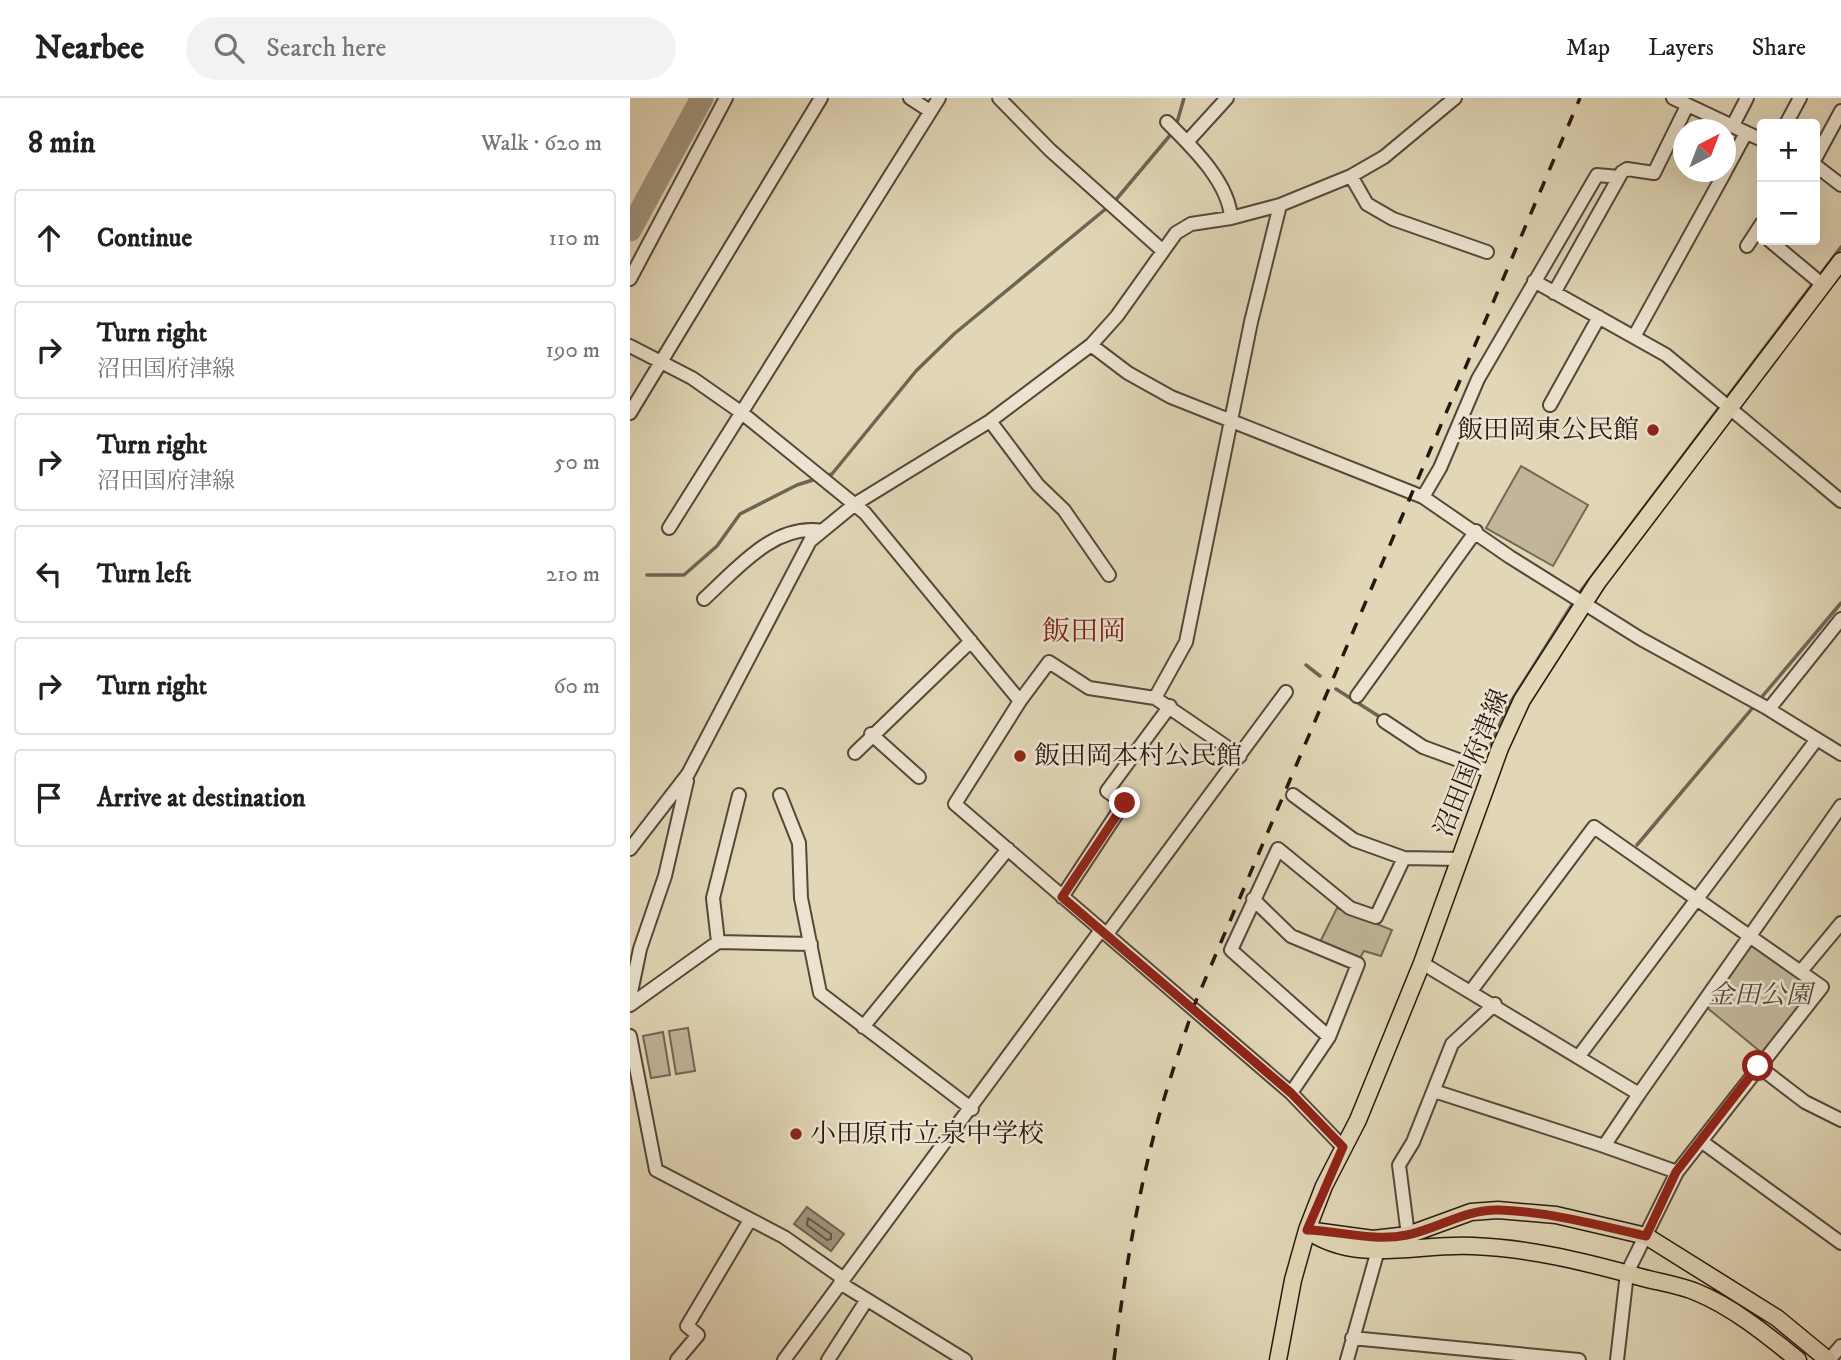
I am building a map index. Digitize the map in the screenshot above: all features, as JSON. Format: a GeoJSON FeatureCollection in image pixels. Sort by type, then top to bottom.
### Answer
{"type":"FeatureCollection","features":[{"type":"Feature","properties":{"kind":"main road","name":"沼田国府津線"},"geometry":{"type":"LineString","coordinates":[[1278,1360],[1293,1280],[1307,1230],[1343,1147],[1358,1121],[1422,963],[1491,772],[1521,700],[1583,602],[1841,261]]}},
{"type":"Feature","properties":{"kind":"main road"},"geometry":{"type":"LineString","coordinates":[[1307,1230],[1373,1239],[1408,1235],[1471,1212],[1498,1210],[1556,1215],[1646,1236],[1777,1318],[1829,1360]]}},
{"type":"Feature","properties":{"kind":"main road"},"geometry":{"type":"LineString","coordinates":[[1307,1230],[1325,1242],[1354,1250],[1471,1245],[1531,1251],[1628,1273],[1696,1292],[1762,1331],[1798,1360]]}},
{"type":"Feature","properties":{"kind":"street"},"geometry":{"type":"LineString","coordinates":[[630,279],[726,98]]}},
{"type":"Feature","properties":{"kind":"street"},"geometry":{"type":"LineString","coordinates":[[630,414],[821,98]]}},
{"type":"Feature","properties":{"kind":"street"},"geometry":{"type":"LineString","coordinates":[[910,98],[930,111]]}},
{"type":"Feature","properties":{"kind":"street"},"geometry":{"type":"LineString","coordinates":[[669,528],[939,98]]}},
{"type":"Feature","properties":{"kind":"street"},"geometry":{"type":"LineString","coordinates":[[999,98],[1163,251]]}},
{"type":"Feature","properties":{"kind":"street"},"geometry":{"type":"LineString","coordinates":[[1227,98],[1176,131],[1217,181],[1231,207],[1231,218]]}},
{"type":"Feature","properties":{"kind":"street"},"geometry":{"type":"LineString","coordinates":[[630,849],[688,774],[804,551],[821,531],[855,504],[990,421],[1091,345],[1117,316],[1176,233],[1191,224],[1231,218],[1280,205],[1351,176],[1384,157],[1455,98]]}},
{"type":"Feature","properties":{"kind":"street"},"geometry":{"type":"LineString","coordinates":[[1673,98],[1718,119]]}},
{"type":"Feature","properties":{"kind":"street"},"geometry":{"type":"LineString","coordinates":[[1736,119],[1747,98]]}},
{"type":"Feature","properties":{"kind":"street"},"geometry":{"type":"LineString","coordinates":[[1789,119],[1800,98]]}},
{"type":"Feature","properties":{"kind":"street"},"geometry":{"type":"LineString","coordinates":[[1554,292],[1619,177],[1627,169],[1654,173],[1687,106]]}},
{"type":"Feature","properties":{"kind":"street"},"geometry":{"type":"LineString","coordinates":[[1820,152],[1841,111]]}},
{"type":"Feature","properties":{"kind":"street"},"geometry":{"type":"LineString","coordinates":[[1736,127],[1757,138]]}},
{"type":"Feature","properties":{"kind":"street"},"geometry":{"type":"LineString","coordinates":[[1736,151],[1746,133]]}},
{"type":"Feature","properties":{"kind":"street"},"geometry":{"type":"LineString","coordinates":[[1820,167],[1841,186]]}},
{"type":"Feature","properties":{"kind":"street"},"geometry":{"type":"LineString","coordinates":[[1423,497],[1445,456],[1478,379],[1597,175],[1619,177]]}},
{"type":"Feature","properties":{"kind":"street"},"geometry":{"type":"LineString","coordinates":[[1351,176],[1367,204],[1393,219],[1487,252]]}},
{"type":"Feature","properties":{"kind":"street"},"geometry":{"type":"LineString","coordinates":[[1634,335],[1719,182]]}},
{"type":"Feature","properties":{"kind":"street"},"geometry":{"type":"LineString","coordinates":[[1155,698],[1186,642],[1233,423],[1251,322],[1280,205]]}},
{"type":"Feature","properties":{"kind":"street"},"geometry":{"type":"LineString","coordinates":[[1747,246],[1757,233]]}},
{"type":"Feature","properties":{"kind":"street"},"geometry":{"type":"LineString","coordinates":[[1775,245],[1824,285]]}},
{"type":"Feature","properties":{"kind":"street"},"geometry":{"type":"LineString","coordinates":[[1534,281],[1666,355],[1841,501]]}},
{"type":"Feature","properties":{"kind":"street"},"geometry":{"type":"LineString","coordinates":[[1550,405],[1599,317]]}},
{"type":"Feature","properties":{"kind":"street"},"geometry":{"type":"LineString","coordinates":[[1091,345],[1128,373],[1171,397],[1423,497],[1476,531],[1510,557],[1641,639],[1767,708],[1841,754]]}},
{"type":"Feature","properties":{"kind":"street"},"geometry":{"type":"LineString","coordinates":[[630,346],[663,362],[742,413],[855,504],[1020,701]]}},
{"type":"Feature","properties":{"kind":"street"},"geometry":{"type":"LineString","coordinates":[[990,421],[1038,485],[1064,510],[1109,575]]}},
{"type":"Feature","properties":{"kind":"street"},"geometry":{"type":"LineString","coordinates":[[704,599],[766,544],[802,528],[821,531]]}},
{"type":"Feature","properties":{"kind":"street"},"geometry":{"type":"LineString","coordinates":[[1357,696],[1476,531]]}},
{"type":"Feature","properties":{"kind":"street"},"geometry":{"type":"LineString","coordinates":[[1767,708],[1841,619]]}},
{"type":"Feature","properties":{"kind":"street"},"geometry":{"type":"LineString","coordinates":[[855,753],[971,641]]}},
{"type":"Feature","properties":{"kind":"street"},"geometry":{"type":"LineString","coordinates":[[1240,756],[1155,698],[1090,688],[1049,662],[1020,701],[955,804],[1291,1093],[1343,1147]]}},
{"type":"Feature","properties":{"kind":"street"},"geometry":{"type":"LineString","coordinates":[[784,1360],[1286,692]]}},
{"type":"Feature","properties":{"kind":"street"},"geometry":{"type":"LineString","coordinates":[[1062,897],[1125,803],[1107,791],[1170,706]]}},
{"type":"Feature","properties":{"kind":"street"},"geometry":{"type":"LineString","coordinates":[[1384,721],[1423,747],[1491,772]]}},
{"type":"Feature","properties":{"kind":"street"},"geometry":{"type":"LineString","coordinates":[[872,734],[919,777]]}},
{"type":"Feature","properties":{"kind":"street"},"geometry":{"type":"LineString","coordinates":[[1579,1056],[1817,739]]}},
{"type":"Feature","properties":{"kind":"street"},"geometry":{"type":"LineString","coordinates":[[630,998],[640,949],[665,876],[688,774]]}},
{"type":"Feature","properties":{"kind":"street"},"geometry":{"type":"LineString","coordinates":[[718,942],[713,898],[739,795]]}},
{"type":"Feature","properties":{"kind":"street"},"geometry":{"type":"LineString","coordinates":[[780,795],[799,843],[801,898],[820,993],[972,1109]]}},
{"type":"Feature","properties":{"kind":"street"},"geometry":{"type":"LineString","coordinates":[[1293,795],[1335,829],[1354,840],[1404,858],[1459,859]]}},
{"type":"Feature","properties":{"kind":"street"},"geometry":{"type":"LineString","coordinates":[[1604,1146],[1841,806]]}},
{"type":"Feature","properties":{"kind":"street"},"geometry":{"type":"LineString","coordinates":[[1471,991],[1594,827],[1802,970],[1822,987],[1676,1172],[1628,1273],[1617,1360]]}},
{"type":"Feature","properties":{"kind":"street"},"geometry":{"type":"LineString","coordinates":[[863,1027],[1007,849]]}},
{"type":"Feature","properties":{"kind":"street"},"geometry":{"type":"LineString","coordinates":[[1329,1037],[1231,950],[1278,849],[1350,908],[1376,917],[1404,858]]}},
{"type":"Feature","properties":{"kind":"street"},"geometry":{"type":"LineString","coordinates":[[1253,899],[1291,936],[1358,964],[1329,1037],[1291,1093]]}},
{"type":"Feature","properties":{"kind":"street"},"geometry":{"type":"LineString","coordinates":[[1802,970],[1841,923]]}},
{"type":"Feature","properties":{"kind":"street"},"geometry":{"type":"LineString","coordinates":[[630,1005],[718,942],[811,944]]}},
{"type":"Feature","properties":{"kind":"street"},"geometry":{"type":"LineString","coordinates":[[1422,963],[1495,1004],[1639,1094]]}},
{"type":"Feature","properties":{"kind":"street"},"geometry":{"type":"LineString","coordinates":[[1408,1235],[1399,1165],[1413,1142],[1452,1044],[1495,1004]]}},
{"type":"Feature","properties":{"kind":"street"},"geometry":{"type":"LineString","coordinates":[[630,1036],[656,1170],[783,1237],[866,1301],[950,1356],[965,1360]]}},
{"type":"Feature","properties":{"kind":"street"},"geometry":{"type":"LineString","coordinates":[[1758,1066],[1805,1102],[1841,1120]]}},
{"type":"Feature","properties":{"kind":"street"},"geometry":{"type":"LineString","coordinates":[[1434,1091],[1676,1172]]}},
{"type":"Feature","properties":{"kind":"street"},"geometry":{"type":"LineString","coordinates":[[1701,1140],[1841,1243]]}},
{"type":"Feature","properties":{"kind":"street"},"geometry":{"type":"LineString","coordinates":[[677,1360],[698,1335],[687,1326],[750,1220]]}},
{"type":"Feature","properties":{"kind":"street"},"geometry":{"type":"LineString","coordinates":[[1347,1360],[1378,1250]]}},
{"type":"Feature","properties":{"kind":"street"},"geometry":{"type":"LineString","coordinates":[[828,1360],[866,1301]]}},
{"type":"Feature","properties":{"kind":"street"},"geometry":{"type":"LineString","coordinates":[[1352,1338],[1579,1360]]}},
{"type":"Feature","properties":{"kind":"street"},"geometry":{"type":"LineString","coordinates":[[1829,1360],[1841,1346]]}},
{"type":"Feature","properties":{"kind":"green space"},"geometry":{"type":"Polygon","coordinates":[[[1521,466],[1588,505],[1553,566],[1486,528],[1521,466]]]}},
{"type":"Feature","properties":{"kind":"green space"},"geometry":{"type":"Polygon","coordinates":[[[1337,908],[1392,930],[1381,956],[1364,951],[1360,958],[1320,942],[1337,908]]]}},
{"type":"Feature","properties":{"kind":"green space","name":"金田公園"},"geometry":{"type":"Polygon","coordinates":[[[1752,940],[1817,987],[1762,1053],[1705,1006],[1752,940]]]}},
{"type":"Feature","properties":{"kind":"green space"},"geometry":{"type":"Polygon","coordinates":[[[688,1028],[695,1071],[676,1074],[669,1031],[688,1028]]]}},
{"type":"Feature","properties":{"kind":"green space"},"geometry":{"type":"Polygon","coordinates":[[[663,1032],[670,1075],[651,1078],[643,1036],[663,1032]]]}},
{"type":"Feature","properties":{"kind":"water"},"geometry":{"type":"Polygon","coordinates":[[[807,1207],[844,1234],[831,1251],[794,1224],[807,1207]]]}},
{"type":"Feature","properties":{"kind":"waterway"},"geometry":{"type":"LineString","coordinates":[[630,230],[702,98]]}},
{"type":"Feature","properties":{"kind":"waterway"},"geometry":{"type":"LineString","coordinates":[[1176,126],[1184,98]]}},
{"type":"Feature","properties":{"kind":"waterway"},"geometry":{"type":"LineString","coordinates":[[1114,202],[1172,133]]}},
{"type":"Feature","properties":{"kind":"waterway"},"geometry":{"type":"LineString","coordinates":[[824,477],[832,474],[916,371],[954,334],[1108,207]]}},
{"type":"Feature","properties":{"kind":"waterway"},"geometry":{"type":"LineString","coordinates":[[1819,276],[1841,247]]}},
{"type":"Feature","properties":{"kind":"waterway"},"geometry":{"type":"LineString","coordinates":[[1490,747],[1507,708],[1580,592],[1814,282]]}},
{"type":"Feature","properties":{"kind":"waterway"},"geometry":{"type":"LineString","coordinates":[[647,575],[684,575],[717,546],[740,514],[797,485],[816,479]]}},
{"type":"Feature","properties":{"kind":"waterway"},"geometry":{"type":"LineString","coordinates":[[1637,845],[1841,603]]}},
{"type":"Feature","properties":{"kind":"waterway"},"geometry":{"type":"LineString","coordinates":[[1306,665],[1320,676]]}},
{"type":"Feature","properties":{"kind":"waterway"},"geometry":{"type":"LineString","coordinates":[[1336,689],[1380,717]]}},
{"type":"Feature","properties":{"kind":"railway"},"geometry":{"type":"LineString","coordinates":[[1114,1360],[1144,1176],[1163,1102],[1193,1008],[1580,98]]}},
{"type":"Feature","properties":{"kind":"place","name":"飯田岡東公民館"},"geometry":{"type":"Point","coordinates":[1653,430]}},
{"type":"Feature","properties":{"kind":"place","name":"飯田岡本村公民館"},"geometry":{"type":"Point","coordinates":[1020,756]}},
{"type":"Feature","properties":{"kind":"place","name":"小田原市立泉中学校"},"geometry":{"type":"Point","coordinates":[796,1134]}},
{"type":"Feature","properties":{"kind":"district","name":"飯田岡"},"geometry":{"type":"Point","coordinates":[1084,631]}},
{"type":"Feature","properties":{"kind":"route"},"geometry":{"type":"LineString","coordinates":[[1125,803],[1062,897],[1291,1093],[1343,1147],[1307,1230],[1328,1230],[1373,1239],[1408,1235],[1471,1212],[1498,1210],[1556,1215],[1646,1236],[1676,1172],[1758,1066]]}}]}
